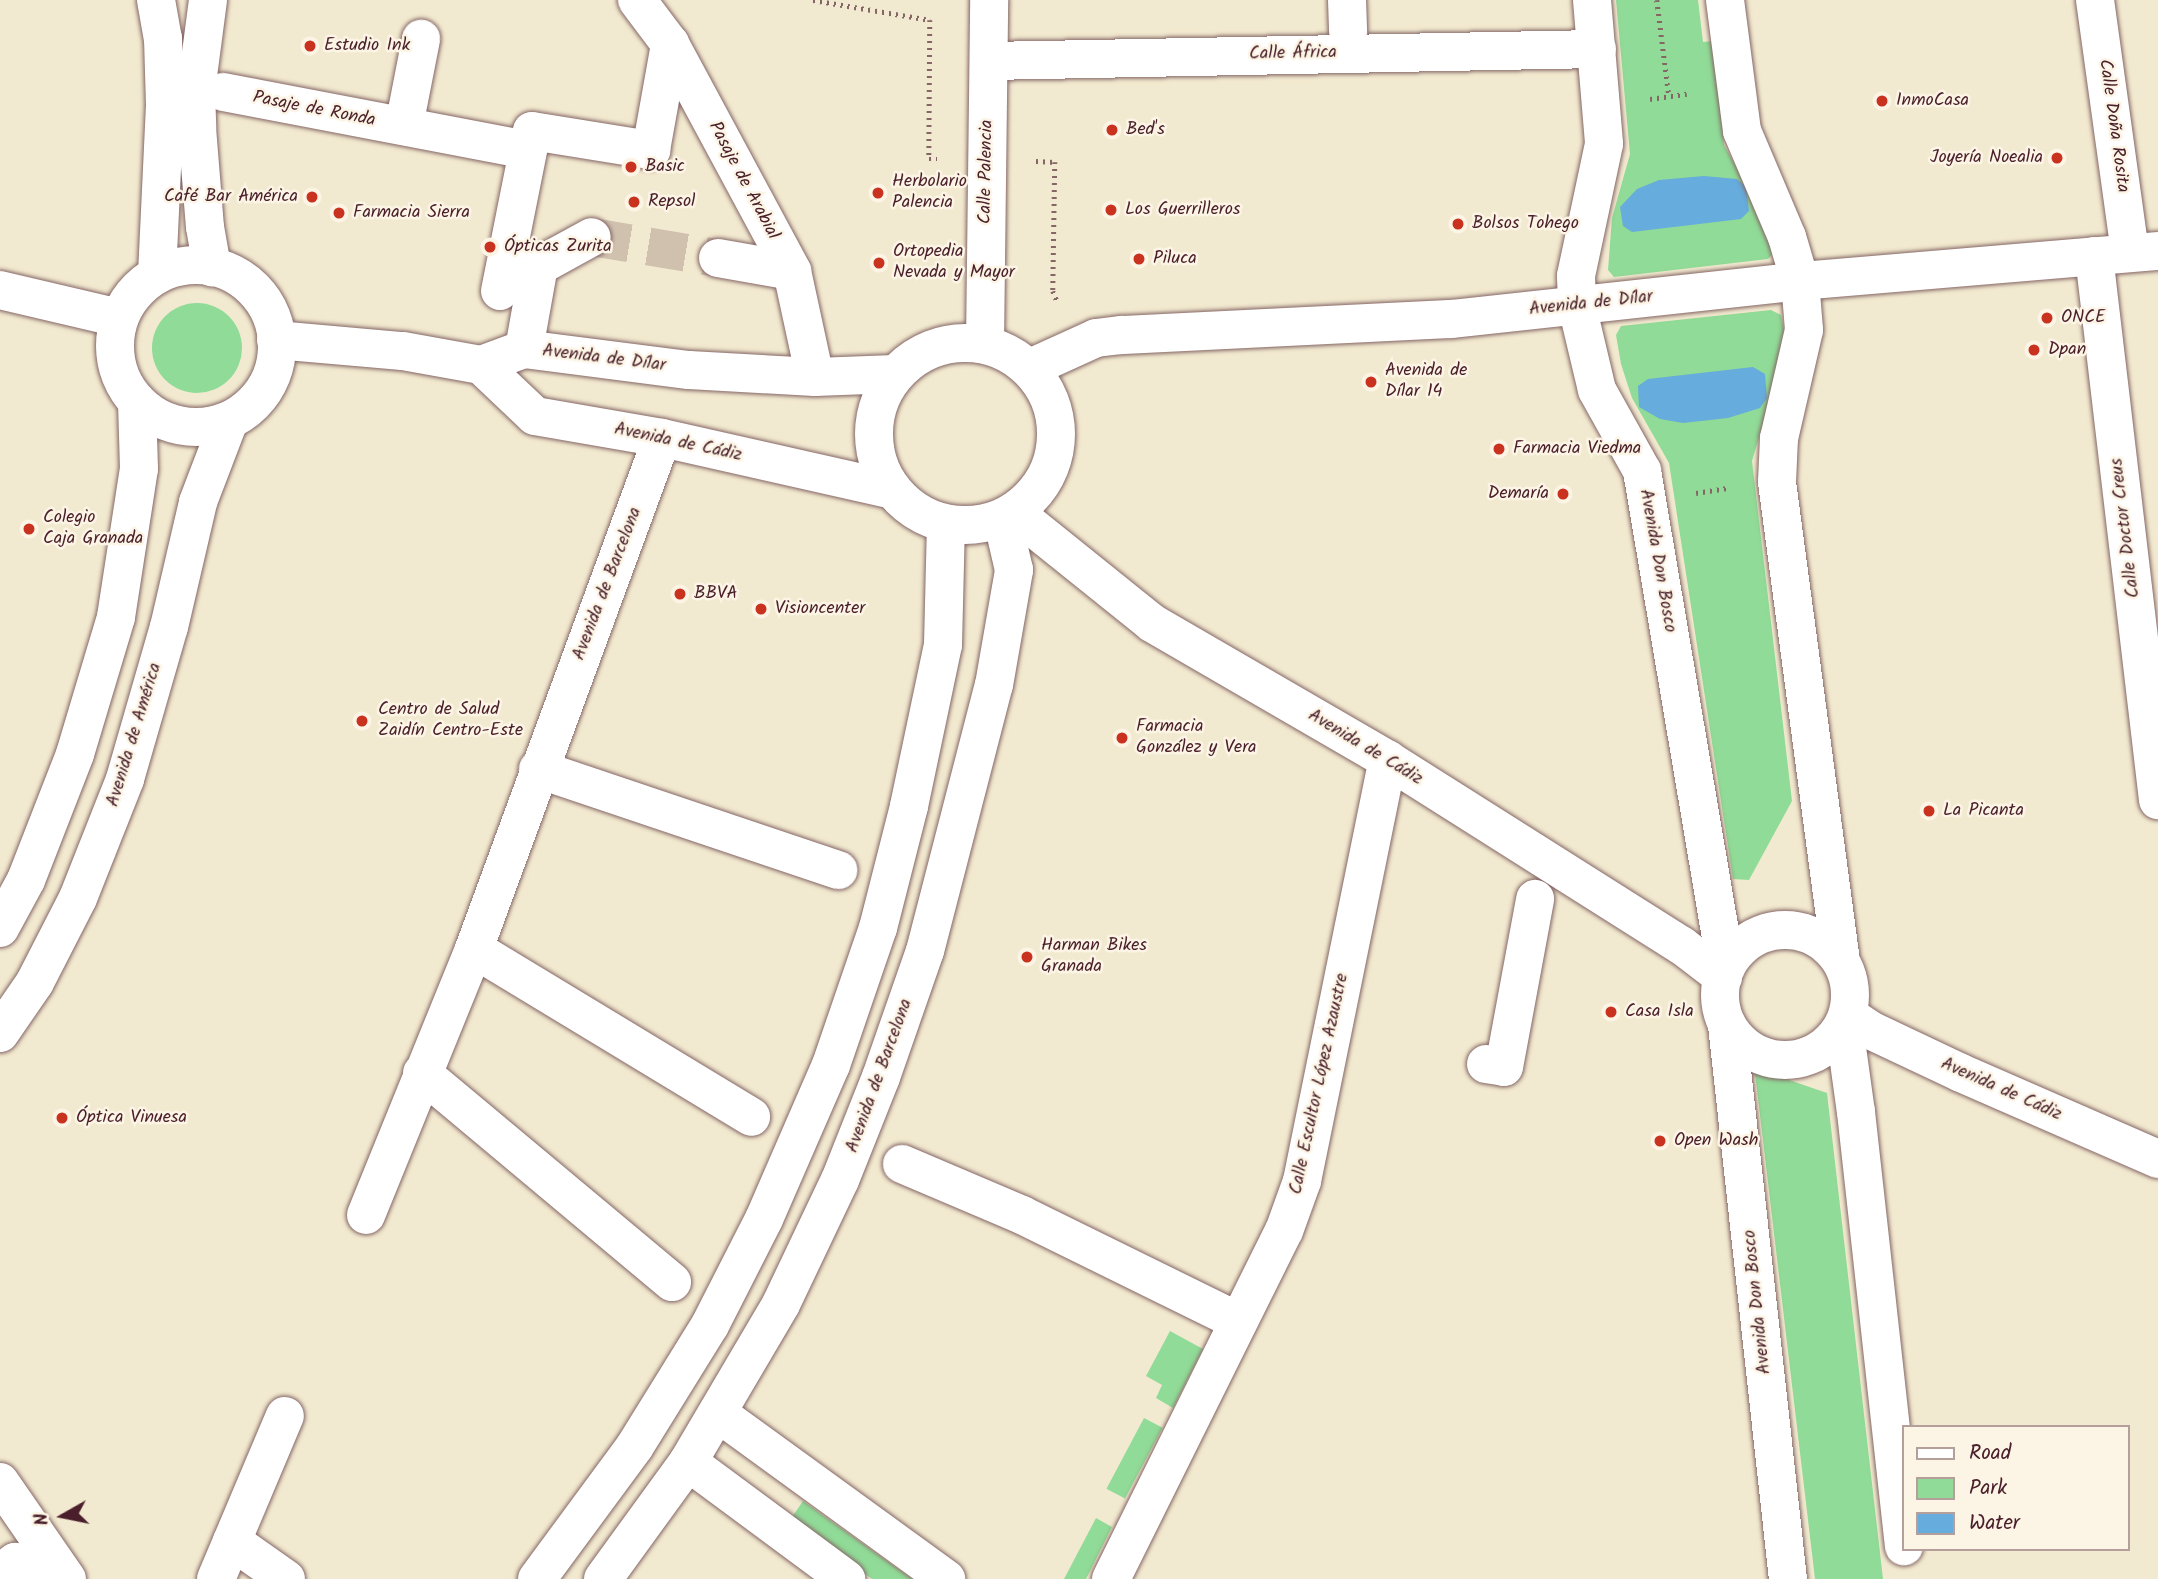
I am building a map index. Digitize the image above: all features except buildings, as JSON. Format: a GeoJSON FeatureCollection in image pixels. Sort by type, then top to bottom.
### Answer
{"type":"FeatureCollection","features":[{"type":"Feature","properties":{"kind":"main road"},"geometry":{"type":"LineString","coordinates":[[156,0],[163,38],[165,105],[157,275]]}},
{"type":"Feature","properties":{"kind":"main road"},"geometry":{"type":"LineString","coordinates":[[208,0],[197,91],[197,128],[205,227],[212,267]]}},
{"type":"Feature","properties":{"kind":"main road","name":"Pasaje de Arabial"},"geometry":{"type":"LineString","coordinates":[[637,0],[670,44],[792,271],[815,377]]}},
{"type":"Feature","properties":{"kind":"main road","name":"Calle Palencia"},"geometry":{"type":"LineString","coordinates":[[985,344],[989,0]]}},
{"type":"Feature","properties":{"kind":"main road","name":"Avenida Don Bosco"},"geometry":{"type":"LineString","coordinates":[[1592,0],[1604,144],[1576,276],[1577,306],[1597,390],[1642,471],[1724,972]]}},
{"type":"Feature","properties":{"kind":"main road"},"geometry":{"type":"LineString","coordinates":[[1725,0],[1742,131],[1787,237],[1800,281],[1804,330],[1779,438],[1777,482],[1841,960]]}},
{"type":"Feature","properties":{"kind":"main road","name":"Calle Doña Rosita"},"geometry":{"type":"LineString","coordinates":[[2095,0],[2127,253]]}},
{"type":"Feature","properties":{"kind":"main road"},"geometry":{"type":"LineString","coordinates":[[404,126],[421,39]]}},
{"type":"Feature","properties":{"kind":"main road"},"geometry":{"type":"LineString","coordinates":[[500,291],[532,131],[652,150],[670,44]]}},
{"type":"Feature","properties":{"kind":"main road","name":"Calle África"},"geometry":{"type":"LineString","coordinates":[[989,61],[1597,49]]}},
{"type":"Feature","properties":{"kind":"main road","name":"Pasaje de Ronda"},"geometry":{"type":"LineString","coordinates":[[223,92],[528,149]]}},
{"type":"Feature","properties":{"kind":"main road"},"geometry":{"type":"LineString","coordinates":[[524,349],[539,266],[592,237]]}},
{"type":"Feature","properties":{"kind":"main road","name":"Avenida de Dílar"},"geometry":{"type":"LineString","coordinates":[[1030,368],[1096,338],[1122,335],[1370,324],[1577,306],[1800,281],[2127,253]]}},
{"type":"Feature","properties":{"kind":"main road","name":"Calle Doctor Creus"},"geometry":{"type":"LineString","coordinates":[[2127,253],[2158,800]]}},
{"type":"Feature","properties":{"kind":"main road"},"geometry":{"type":"LineString","coordinates":[[718,258],[792,271]]}},
{"type":"Feature","properties":{"kind":"main road"},"geometry":{"type":"LineString","coordinates":[[184,266],[212,267],[240,278],[254,290],[273,321],[276,340],[274,366],[265,389],[243,412],[229,421],[205,426],[180,426],[149,414],[125,385],[117,366],[115,342],[119,318],[136,290],[157,275],[184,266]]}},
{"type":"Feature","properties":{"kind":"main road"},"geometry":{"type":"LineString","coordinates":[[0,290],[119,318]]}},
{"type":"Feature","properties":{"kind":"main road"},"geometry":{"type":"LineString","coordinates":[[276,340],[403,351],[481,365]]}},
{"type":"Feature","properties":{"kind":"main road"},"geometry":{"type":"LineString","coordinates":[[960,342],[985,344],[1008,353],[1030,368],[1045,390],[1055,416],[1056,443],[1050,470],[1034,493],[1008,515],[974,526],[946,524],[907,506],[892,490],[877,462],[873,432],[879,401],[895,374],[913,357],[935,346],[960,342]]}},
{"type":"Feature","properties":{"kind":"main road","name":"Avenida de Dílar"},"geometry":{"type":"LineString","coordinates":[[481,365],[524,349],[689,370],[815,377],[895,374]]}},
{"type":"Feature","properties":{"kind":"main road","name":"Avenida de Cádiz"},"geometry":{"type":"LineString","coordinates":[[481,365],[535,416],[662,439],[892,490]]}},
{"type":"Feature","properties":{"kind":"main road"},"geometry":{"type":"LineString","coordinates":[[0,928],[26,880],[75,754],[116,617],[139,469],[137,402]]}},
{"type":"Feature","properties":{"kind":"main road","name":"Avenida de América"},"geometry":{"type":"LineString","coordinates":[[0,1032],[35,982],[78,898],[125,779],[169,627],[198,502],[229,421]]}},
{"type":"Feature","properties":{"kind":"main road","name":"Avenida de Barcelona"},"geometry":{"type":"LineString","coordinates":[[366,1215],[474,950],[538,769],[662,439]]}},
{"type":"Feature","properties":{"kind":"main road","name":"Avenida de Cádiz"},"geometry":{"type":"LineString","coordinates":[[1008,515],[1152,623],[1388,760],[1724,972]]}},
{"type":"Feature","properties":{"kind":"main road","name":"Avenida de Barcelona"},"geometry":{"type":"LineString","coordinates":[[603,1579],[688,1462],[719,1414],[781,1304],[840,1180],[881,1077],[925,951],[996,672],[1014,570],[1008,515]]}},
{"type":"Feature","properties":{"kind":"main road"},"geometry":{"type":"LineString","coordinates":[[537,1579],[635,1446],[710,1325],[764,1219],[831,1065],[878,928],[909,806],[943,645],[946,524]]}},
{"type":"Feature","properties":{"kind":"main road","name":"Calle Escultor López Azaustre"},"geometry":{"type":"LineString","coordinates":[[1111,1579],[1284,1231],[1303,1181],[1388,760]]}},
{"type":"Feature","properties":{"kind":"main road"},"geometry":{"type":"LineString","coordinates":[[538,769],[838,870]]}},
{"type":"Feature","properties":{"kind":"main road"},"geometry":{"type":"LineString","coordinates":[[1486,1064],[1504,1067],[1535,899]]}},
{"type":"Feature","properties":{"kind":"main road"},"geometry":{"type":"LineString","coordinates":[[1846,1021],[1831,1042],[1815,1053],[1796,1059],[1775,1060],[1756,1054],[1740,1042],[1727,1025],[1720,993],[1724,972],[1736,950],[1753,938],[1771,930],[1791,929],[1811,934],[1828,944],[1841,960],[1849,978],[1846,1021],[1902,1529]]}},
{"type":"Feature","properties":{"kind":"main road"},"geometry":{"type":"LineString","coordinates":[[474,950],[751,1117]]}},
{"type":"Feature","properties":{"kind":"main road","name":"Avenida de Cádiz"},"geometry":{"type":"LineString","coordinates":[[1846,1021],[1961,1073],[2156,1153]]}},
{"type":"Feature","properties":{"kind":"main road","name":"Avenida Don Bosco"},"geometry":{"type":"LineString","coordinates":[[1727,1025],[1788,1579]]}},
{"type":"Feature","properties":{"kind":"main road"},"geometry":{"type":"LineString","coordinates":[[422,1073],[672,1282]]}},
{"type":"Feature","properties":{"kind":"main road"},"geometry":{"type":"LineString","coordinates":[[902,1164],[1022,1215],[1226,1315]]}},
{"type":"Feature","properties":{"kind":"main road"},"geometry":{"type":"LineString","coordinates":[[719,1414],[946,1579]]}},
{"type":"Feature","properties":{"kind":"main road"},"geometry":{"type":"LineString","coordinates":[[216,1579],[285,1416]]}},
{"type":"Feature","properties":{"kind":"main road"},"geometry":{"type":"LineString","coordinates":[[688,1462],[846,1579]]}},
{"type":"Feature","properties":{"kind":"main road"},"geometry":{"type":"LineString","coordinates":[[0,1482],[67,1579]]}},
{"type":"Feature","properties":{"kind":"main road"},"geometry":{"type":"LineString","coordinates":[[232,1541],[286,1579]]}},
{"type":"Feature","properties":{"kind":"main road"},"geometry":{"type":"LineString","coordinates":[[1904,1551],[1908,1579]]}},
{"type":"Feature","properties":{"kind":"main road"},"geometry":{"type":"LineString","coordinates":[[0,1573],[15,1562],[27,1579]]}},
{"type":"Feature","properties":{"kind":"path"},"geometry":{"type":"LineString","coordinates":[[813,0],[930,20],[929,159],[944,159]]}},
{"type":"Feature","properties":{"kind":"path"},"geometry":{"type":"LineString","coordinates":[[1657,0],[1669,96]]}},
{"type":"Feature","properties":{"kind":"path"},"geometry":{"type":"LineString","coordinates":[[1647,100],[1693,93]]}},
{"type":"Feature","properties":{"kind":"path"},"geometry":{"type":"LineString","coordinates":[[1037,161],[1055,162],[1053,291],[1058,304]]}},
{"type":"Feature","properties":{"kind":"path"},"geometry":{"type":"LineString","coordinates":[[1688,494],[1742,486]]}},
{"type":"Feature","properties":{"kind":"green space"},"geometry":{"type":"Polygon","coordinates":[[[1616,0],[1698,0],[1703,42],[1713,41],[1724,145],[1753,196],[1773,254],[1768,259],[1614,277],[1608,270],[1612,218],[1630,154],[1616,0]]]}},
{"type":"Feature","properties":{"kind":"green space"},"geometry":{"type":"Polygon","coordinates":[[[197,303],[214,306],[229,316],[239,331],[242,348],[239,365],[229,380],[214,390],[197,393],[180,390],[165,380],[155,365],[152,348],[155,331],[165,316],[180,306],[197,303]]]}},
{"type":"Feature","properties":{"kind":"green space"},"geometry":{"type":"Polygon","coordinates":[[[1771,310],[1781,315],[1784,330],[1774,386],[1752,461],[1792,801],[1749,880],[1733,879],[1669,463],[1632,398],[1621,364],[1616,335],[1621,326],[1771,310]]]}},
{"type":"Feature","properties":{"kind":"green space"},"geometry":{"type":"Polygon","coordinates":[[[1759,1066],[1827,1093],[1883,1579],[1815,1579],[1755,1073],[1759,1066]]]}},
{"type":"Feature","properties":{"kind":"green space"},"geometry":{"type":"Polygon","coordinates":[[[1170,1331],[1203,1349],[1173,1408],[1156,1398],[1162,1385],[1146,1376],[1170,1331]]]}},
{"type":"Feature","properties":{"kind":"green space"},"geometry":{"type":"Polygon","coordinates":[[[1144,1418],[1163,1428],[1125,1498],[1106,1489],[1144,1418]]]}},
{"type":"Feature","properties":{"kind":"green space"},"geometry":{"type":"Polygon","coordinates":[[[803,1501],[912,1579],[872,1579],[790,1520],[803,1501]]]}},
{"type":"Feature","properties":{"kind":"green space"},"geometry":{"type":"Polygon","coordinates":[[[1096,1518],[1112,1527],[1086,1579],[1064,1579],[1096,1518]]]}},
{"type":"Feature","properties":{"kind":"water"},"geometry":{"type":"Polygon","coordinates":[[[1704,176],[1737,179],[1746,187],[1749,211],[1741,219],[1632,232],[1623,226],[1620,207],[1637,189],[1659,180],[1704,176]]]}},
{"type":"Feature","properties":{"kind":"water"},"geometry":{"type":"Polygon","coordinates":[[[1753,367],[1765,374],[1767,398],[1760,408],[1728,418],[1683,423],[1660,419],[1639,407],[1638,386],[1648,379],[1753,367]]]}},
{"type":"Feature","properties":{"kind":"tunnel"},"geometry":{"type":"LineString","coordinates":[[592,237],[718,258]]}},
{"type":"Feature","properties":{"kind":"place","name":"Estudio Ink"},"geometry":{"type":"Point","coordinates":[310,46]}},
{"type":"Feature","properties":{"kind":"place","name":"InmoCasa"},"geometry":{"type":"Point","coordinates":[1882,101]}},
{"type":"Feature","properties":{"kind":"place","name":"Bed's"},"geometry":{"type":"Point","coordinates":[1112,130]}},
{"type":"Feature","properties":{"kind":"place","name":"Joyería Noealia"},"geometry":{"type":"Point","coordinates":[2057,158]}},
{"type":"Feature","properties":{"kind":"place","name":"Basic"},"geometry":{"type":"Point","coordinates":[631,167]}},
{"type":"Feature","properties":{"kind":"place","name":"Herbolario Palencia"},"geometry":{"type":"Point","coordinates":[878,193]}},
{"type":"Feature","properties":{"kind":"place","name":"Café Bar América"},"geometry":{"type":"Point","coordinates":[312,197]}},
{"type":"Feature","properties":{"kind":"place","name":"Repsol"},"geometry":{"type":"Point","coordinates":[634,202]}},
{"type":"Feature","properties":{"kind":"place","name":"Los Guerrilleros"},"geometry":{"type":"Point","coordinates":[1111,210]}},
{"type":"Feature","properties":{"kind":"place","name":"Farmacia Sierra"},"geometry":{"type":"Point","coordinates":[339,213]}},
{"type":"Feature","properties":{"kind":"place","name":"Bolsos Tohego"},"geometry":{"type":"Point","coordinates":[1458,224]}},
{"type":"Feature","properties":{"kind":"place","name":"Ópticas Zurita"},"geometry":{"type":"Point","coordinates":[490,247]}},
{"type":"Feature","properties":{"kind":"place","name":"Piluca"},"geometry":{"type":"Point","coordinates":[1139,259]}},
{"type":"Feature","properties":{"kind":"place","name":"Ortopedia Nevada y Mayor"},"geometry":{"type":"Point","coordinates":[879,263]}},
{"type":"Feature","properties":{"kind":"place","name":"ONCE"},"geometry":{"type":"Point","coordinates":[2047,318]}},
{"type":"Feature","properties":{"kind":"place","name":"Dpan"},"geometry":{"type":"Point","coordinates":[2034,350]}},
{"type":"Feature","properties":{"kind":"place","name":"Avenida de Dílar 14"},"geometry":{"type":"Point","coordinates":[1371,382]}},
{"type":"Feature","properties":{"kind":"place","name":"Farmacia Viedma"},"geometry":{"type":"Point","coordinates":[1499,449]}},
{"type":"Feature","properties":{"kind":"place","name":"Demaría"},"geometry":{"type":"Point","coordinates":[1563,494]}},
{"type":"Feature","properties":{"kind":"place","name":"Colegio Caja Granada"},"geometry":{"type":"Point","coordinates":[29,529]}},
{"type":"Feature","properties":{"kind":"place","name":"BBVA"},"geometry":{"type":"Point","coordinates":[680,594]}},
{"type":"Feature","properties":{"kind":"place","name":"Visioncenter"},"geometry":{"type":"Point","coordinates":[761,609]}},
{"type":"Feature","properties":{"kind":"place","name":"Centro de Salud Zaidín Centro-Este"},"geometry":{"type":"Point","coordinates":[362,721]}},
{"type":"Feature","properties":{"kind":"place","name":"Farmacia González y Vera"},"geometry":{"type":"Point","coordinates":[1122,738]}},
{"type":"Feature","properties":{"kind":"place","name":"La Picanta"},"geometry":{"type":"Point","coordinates":[1929,811]}},
{"type":"Feature","properties":{"kind":"place","name":"Harman Bikes Granada"},"geometry":{"type":"Point","coordinates":[1027,957]}},
{"type":"Feature","properties":{"kind":"place","name":"Casa Isla"},"geometry":{"type":"Point","coordinates":[1611,1012]}},
{"type":"Feature","properties":{"kind":"place","name":"Óptica Vinuesa"},"geometry":{"type":"Point","coordinates":[62,1118]}},
{"type":"Feature","properties":{"kind":"place","name":"Open Wash"},"geometry":{"type":"Point","coordinates":[1660,1141]}}]}
